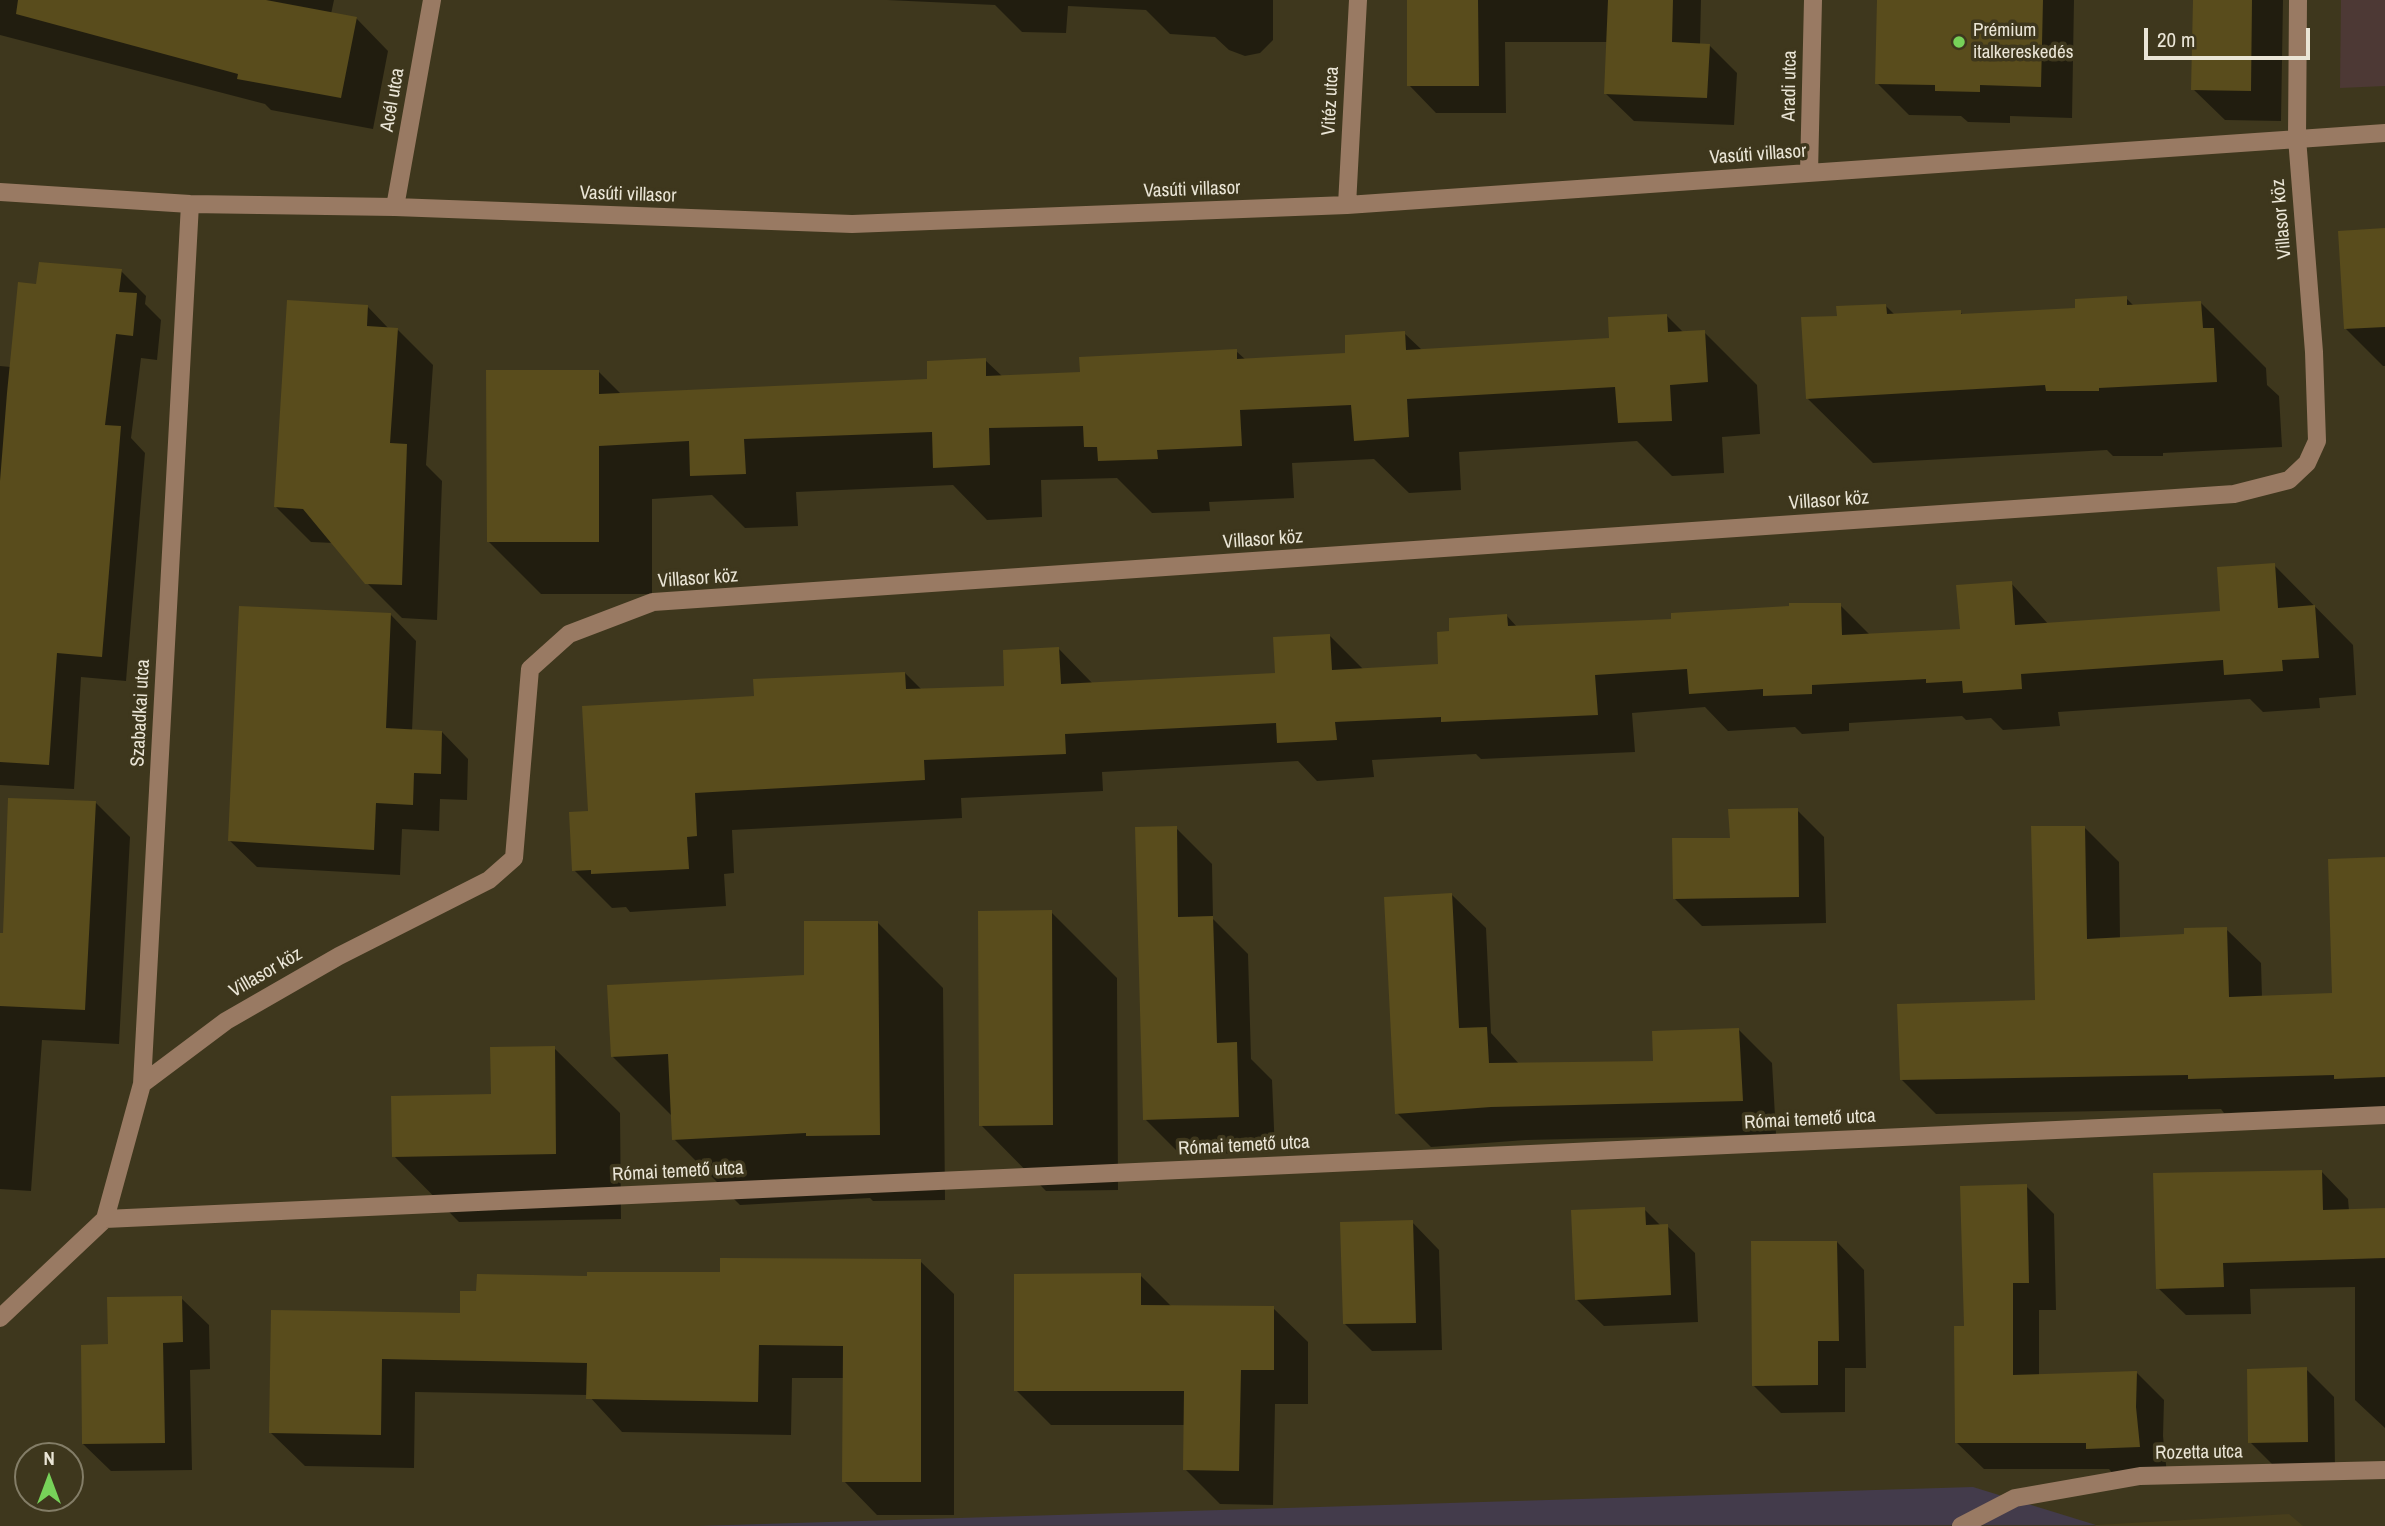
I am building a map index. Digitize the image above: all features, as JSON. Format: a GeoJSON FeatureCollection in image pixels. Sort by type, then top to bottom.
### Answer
{"type":"FeatureCollection","features":[{"type":"Feature","properties":{"kind":"street","name":"Acél utca"},"geometry":{"type":"LineString","coordinates":[[395,207],[432,0]]}},
{"type":"Feature","properties":{"kind":"street","name":"Vitéz utca"},"geometry":{"type":"LineString","coordinates":[[1346,205],[1357,0]]}},
{"type":"Feature","properties":{"kind":"street","name":"Aradi utca"},"geometry":{"type":"LineString","coordinates":[[1810,173],[1814,0]]}},
{"type":"Feature","properties":{"kind":"street","name":"Villasor köz"},"geometry":{"type":"LineString","coordinates":[[142,1084],[226,1021],[339,956],[489,880],[513,858],[530,669],[569,634],[653,602],[2234,495],[2289,480],[2307,463],[2317,441],[2314,352],[2297,138],[2298,0]]}},
{"type":"Feature","properties":{"kind":"street","name":"Vasúti villasor"},"geometry":{"type":"LineString","coordinates":[[0,192],[190,204],[395,207],[852,224],[1346,205],[2385,133]]}},
{"type":"Feature","properties":{"kind":"street","name":"Szabadkai utca"},"geometry":{"type":"LineString","coordinates":[[105,1219],[142,1084],[190,204]]}},
{"type":"Feature","properties":{"kind":"street","name":"Római temető utca"},"geometry":{"type":"LineString","coordinates":[[105,1219],[2385,1115]]}},
{"type":"Feature","properties":{"kind":"street"},"geometry":{"type":"LineString","coordinates":[[0,1318],[105,1219]]}},
{"type":"Feature","properties":{"kind":"street","name":"Rozetta utca"},"geometry":{"type":"LineString","coordinates":[[1961,1526],[2015,1498],[2140,1476],[2385,1471]]}},
{"type":"Feature","properties":{"kind":"shaded area"},"geometry":{"type":"Polygon","coordinates":[[[2341,0],[2385,0],[2385,86],[2340,88],[2341,0]]]}},
{"type":"Feature","properties":{"kind":"shaded area"},"geometry":{"type":"Polygon","coordinates":[[[1973,1487],[2096,1525],[697,1526],[1973,1487]]]}},
{"type":"Feature","properties":{"kind":"shaded area"},"geometry":{"type":"Polygon","coordinates":[[[2289,1514],[2303,1526],[2095,1526],[2096,1525],[2289,1514]]]}},
{"type":"Feature","properties":{"kind":"building"},"geometry":{"type":"Polygon","coordinates":[[[18,0],[266,0],[357,17],[341,98],[237,79],[238,74],[16,14],[18,0]]]}},
{"type":"Feature","properties":{"kind":"building"},"geometry":{"type":"Polygon","coordinates":[[[1407,0],[1478,0],[1479,86],[1407,86],[1407,0]]]}},
{"type":"Feature","properties":{"kind":"building"},"geometry":{"type":"Polygon","coordinates":[[[1608,0],[1673,0],[1672,42],[1710,44],[1707,98],[1604,94],[1608,0]]]}},
{"type":"Feature","properties":{"kind":"building","name":"Prémium italkereskedés"},"geometry":{"type":"Polygon","coordinates":[[[1877,0],[2043,0],[2041,87],[1980,85],[1980,92],[1935,91],[1935,85],[1875,84],[1877,0]]]}},
{"type":"Feature","properties":{"kind":"building"},"geometry":{"type":"Polygon","coordinates":[[[2193,0],[2252,0],[2251,91],[2191,90],[2193,0]]]}},
{"type":"Feature","properties":{"kind":"building"},"geometry":{"type":"Polygon","coordinates":[[[2385,228],[2385,327],[2344,329],[2338,231],[2385,228]]]}},
{"type":"Feature","properties":{"kind":"building"},"geometry":{"type":"Polygon","coordinates":[[[39,262],[122,269],[119,292],[137,293],[133,336],[116,334],[105,425],[121,426],[102,657],[57,653],[49,765],[0,762],[0,481],[18,282],[36,284],[39,262]]]}},
{"type":"Feature","properties":{"kind":"building"},"geometry":{"type":"Polygon","coordinates":[[[2127,296],[2127,305],[2201,301],[2203,328],[2214,328],[2217,382],[2099,388],[2099,391],[2046,391],[2045,385],[1806,399],[1801,317],[1837,316],[1836,306],[1886,304],[1887,314],[1961,310],[1961,314],[2075,308],[2075,299],[2127,296]]]}},
{"type":"Feature","properties":{"kind":"building"},"geometry":{"type":"Polygon","coordinates":[[[287,300],[368,305],[367,326],[398,328],[390,443],[407,444],[402,585],[365,584],[303,509],[274,507],[287,300]]]}},
{"type":"Feature","properties":{"kind":"building"},"geometry":{"type":"Polygon","coordinates":[[[1667,314],[1668,332],[1705,330],[1708,382],[1670,385],[1672,421],[1618,423],[1615,387],[1407,399],[1409,437],[1354,441],[1351,405],[1240,410],[1242,446],[1157,450],[1158,459],[1098,461],[1097,447],[1084,447],[1083,426],[989,428],[990,465],[933,468],[932,432],[744,439],[746,474],[690,476],[689,441],[599,446],[599,542],[487,542],[486,370],[599,370],[599,394],[927,379],[927,361],[986,358],[986,376],[1080,372],[1079,357],[1237,349],[1237,359],[1345,353],[1345,335],[1405,331],[1406,350],[1609,338],[1608,317],[1667,314]]]}},
{"type":"Feature","properties":{"kind":"building"},"geometry":{"type":"Polygon","coordinates":[[[2275,563],[2278,608],[2315,605],[2319,658],[2282,660],[2283,671],[2224,675],[2223,660],[2021,674],[2022,689],[1963,693],[1962,681],[1926,683],[1926,679],[1812,685],[1812,694],[1763,696],[1763,689],[1689,694],[1687,669],[1595,675],[1598,715],[1441,722],[1441,717],[1335,722],[1337,740],[1277,743],[1276,723],[1065,734],[1066,754],[924,760],[925,780],[695,793],[697,836],[687,837],[689,869],[591,874],[591,870],[572,871],[569,812],[588,811],[582,706],[754,696],[753,679],[905,672],[906,689],[1004,686],[1003,650],[1059,647],[1061,684],[1275,673],[1273,637],[1330,634],[1332,670],[1438,664],[1437,632],[1449,631],[1449,618],[1507,614],[1508,626],[1671,619],[1671,613],[1789,606],[1789,603],[1841,603],[1842,635],[1960,629],[1956,585],[2012,581],[2015,625],[2220,611],[2217,567],[2275,563]]]}},
{"type":"Feature","properties":{"kind":"building"},"geometry":{"type":"Polygon","coordinates":[[[239,606],[391,613],[386,728],[442,731],[441,774],[414,773],[413,805],[376,803],[374,850],[228,841],[239,606]]]}},
{"type":"Feature","properties":{"kind":"building"},"geometry":{"type":"Polygon","coordinates":[[[8,798],[96,801],[85,1010],[0,1006],[0,933],[3,933],[8,798]]]}},
{"type":"Feature","properties":{"kind":"building"},"geometry":{"type":"Polygon","coordinates":[[[1798,808],[1799,897],[1673,899],[1672,838],[1730,838],[1728,809],[1798,808]]]}},
{"type":"Feature","properties":{"kind":"building"},"geometry":{"type":"Polygon","coordinates":[[[1177,826],[1178,917],[1213,916],[1217,1043],[1237,1042],[1239,1117],[1143,1120],[1135,827],[1177,826]]]}},
{"type":"Feature","properties":{"kind":"building"},"geometry":{"type":"Polygon","coordinates":[[[2031,826],[2085,826],[2087,939],[2184,934],[2184,928],[2227,927],[2229,997],[2332,993],[2328,859],[2385,857],[2385,1077],[2334,1079],[2334,1075],[2188,1079],[2188,1075],[1900,1080],[1897,1004],[2035,1000],[2031,826]]]}},
{"type":"Feature","properties":{"kind":"building"},"geometry":{"type":"Polygon","coordinates":[[[1452,893],[1459,1028],[1487,1027],[1489,1063],[1653,1061],[1652,1031],[1739,1028],[1743,1101],[1491,1107],[1395,1114],[1384,897],[1452,893]]]}},
{"type":"Feature","properties":{"kind":"building"},"geometry":{"type":"Polygon","coordinates":[[[1052,910],[1053,1125],[979,1126],[978,911],[1052,910]]]}},
{"type":"Feature","properties":{"kind":"building"},"geometry":{"type":"Polygon","coordinates":[[[804,921],[878,921],[880,1135],[806,1136],[806,1133],[672,1140],[668,1054],[611,1057],[607,985],[804,975],[804,921]]]}},
{"type":"Feature","properties":{"kind":"building"},"geometry":{"type":"Polygon","coordinates":[[[555,1046],[556,1154],[392,1157],[391,1096],[491,1094],[490,1047],[555,1046]]]}},
{"type":"Feature","properties":{"kind":"building"},"geometry":{"type":"Polygon","coordinates":[[[2322,1170],[2323,1210],[2385,1208],[2385,1258],[2223,1263],[2224,1287],[2156,1289],[2153,1173],[2322,1170]]]}},
{"type":"Feature","properties":{"kind":"building"},"geometry":{"type":"Polygon","coordinates":[[[2027,1184],[2029,1283],[2013,1283],[2013,1375],[2137,1371],[2136,1407],[2140,1447],[2086,1449],[2086,1443],[1955,1443],[1954,1326],[1964,1326],[1960,1186],[2027,1184]]]}},
{"type":"Feature","properties":{"kind":"building"},"geometry":{"type":"Polygon","coordinates":[[[1645,1207],[1646,1225],[1668,1224],[1671,1295],[1575,1300],[1571,1210],[1645,1207]]]}},
{"type":"Feature","properties":{"kind":"building"},"geometry":{"type":"Polygon","coordinates":[[[1413,1220],[1416,1323],[1343,1324],[1340,1222],[1413,1220]]]}},
{"type":"Feature","properties":{"kind":"building"},"geometry":{"type":"Polygon","coordinates":[[[1751,1241],[1837,1241],[1839,1341],[1818,1341],[1818,1385],[1752,1386],[1751,1241]]]}},
{"type":"Feature","properties":{"kind":"building"},"geometry":{"type":"Polygon","coordinates":[[[720,1258],[921,1259],[921,1482],[842,1482],[843,1346],[759,1345],[758,1402],[586,1399],[587,1363],[382,1359],[381,1435],[269,1433],[271,1310],[460,1313],[460,1291],[476,1291],[477,1274],[587,1276],[587,1272],[720,1272],[720,1258]]]}},
{"type":"Feature","properties":{"kind":"building"},"geometry":{"type":"Polygon","coordinates":[[[1141,1273],[1141,1305],[1274,1306],[1274,1370],[1241,1370],[1239,1471],[1183,1470],[1184,1391],[1014,1391],[1014,1274],[1141,1273]]]}},
{"type":"Feature","properties":{"kind":"building"},"geometry":{"type":"Polygon","coordinates":[[[182,1296],[183,1342],[163,1343],[165,1443],[82,1442],[81,1345],[108,1344],[107,1297],[182,1296]]]}},
{"type":"Feature","properties":{"kind":"building"},"geometry":{"type":"Polygon","coordinates":[[[2307,1367],[2308,1442],[2248,1443],[2247,1369],[2307,1367]]]}},
{"type":"Feature","properties":{"kind":"place","name":"Prémium italkereskedés"},"geometry":{"type":"Point","coordinates":[1959,42]}}]}
